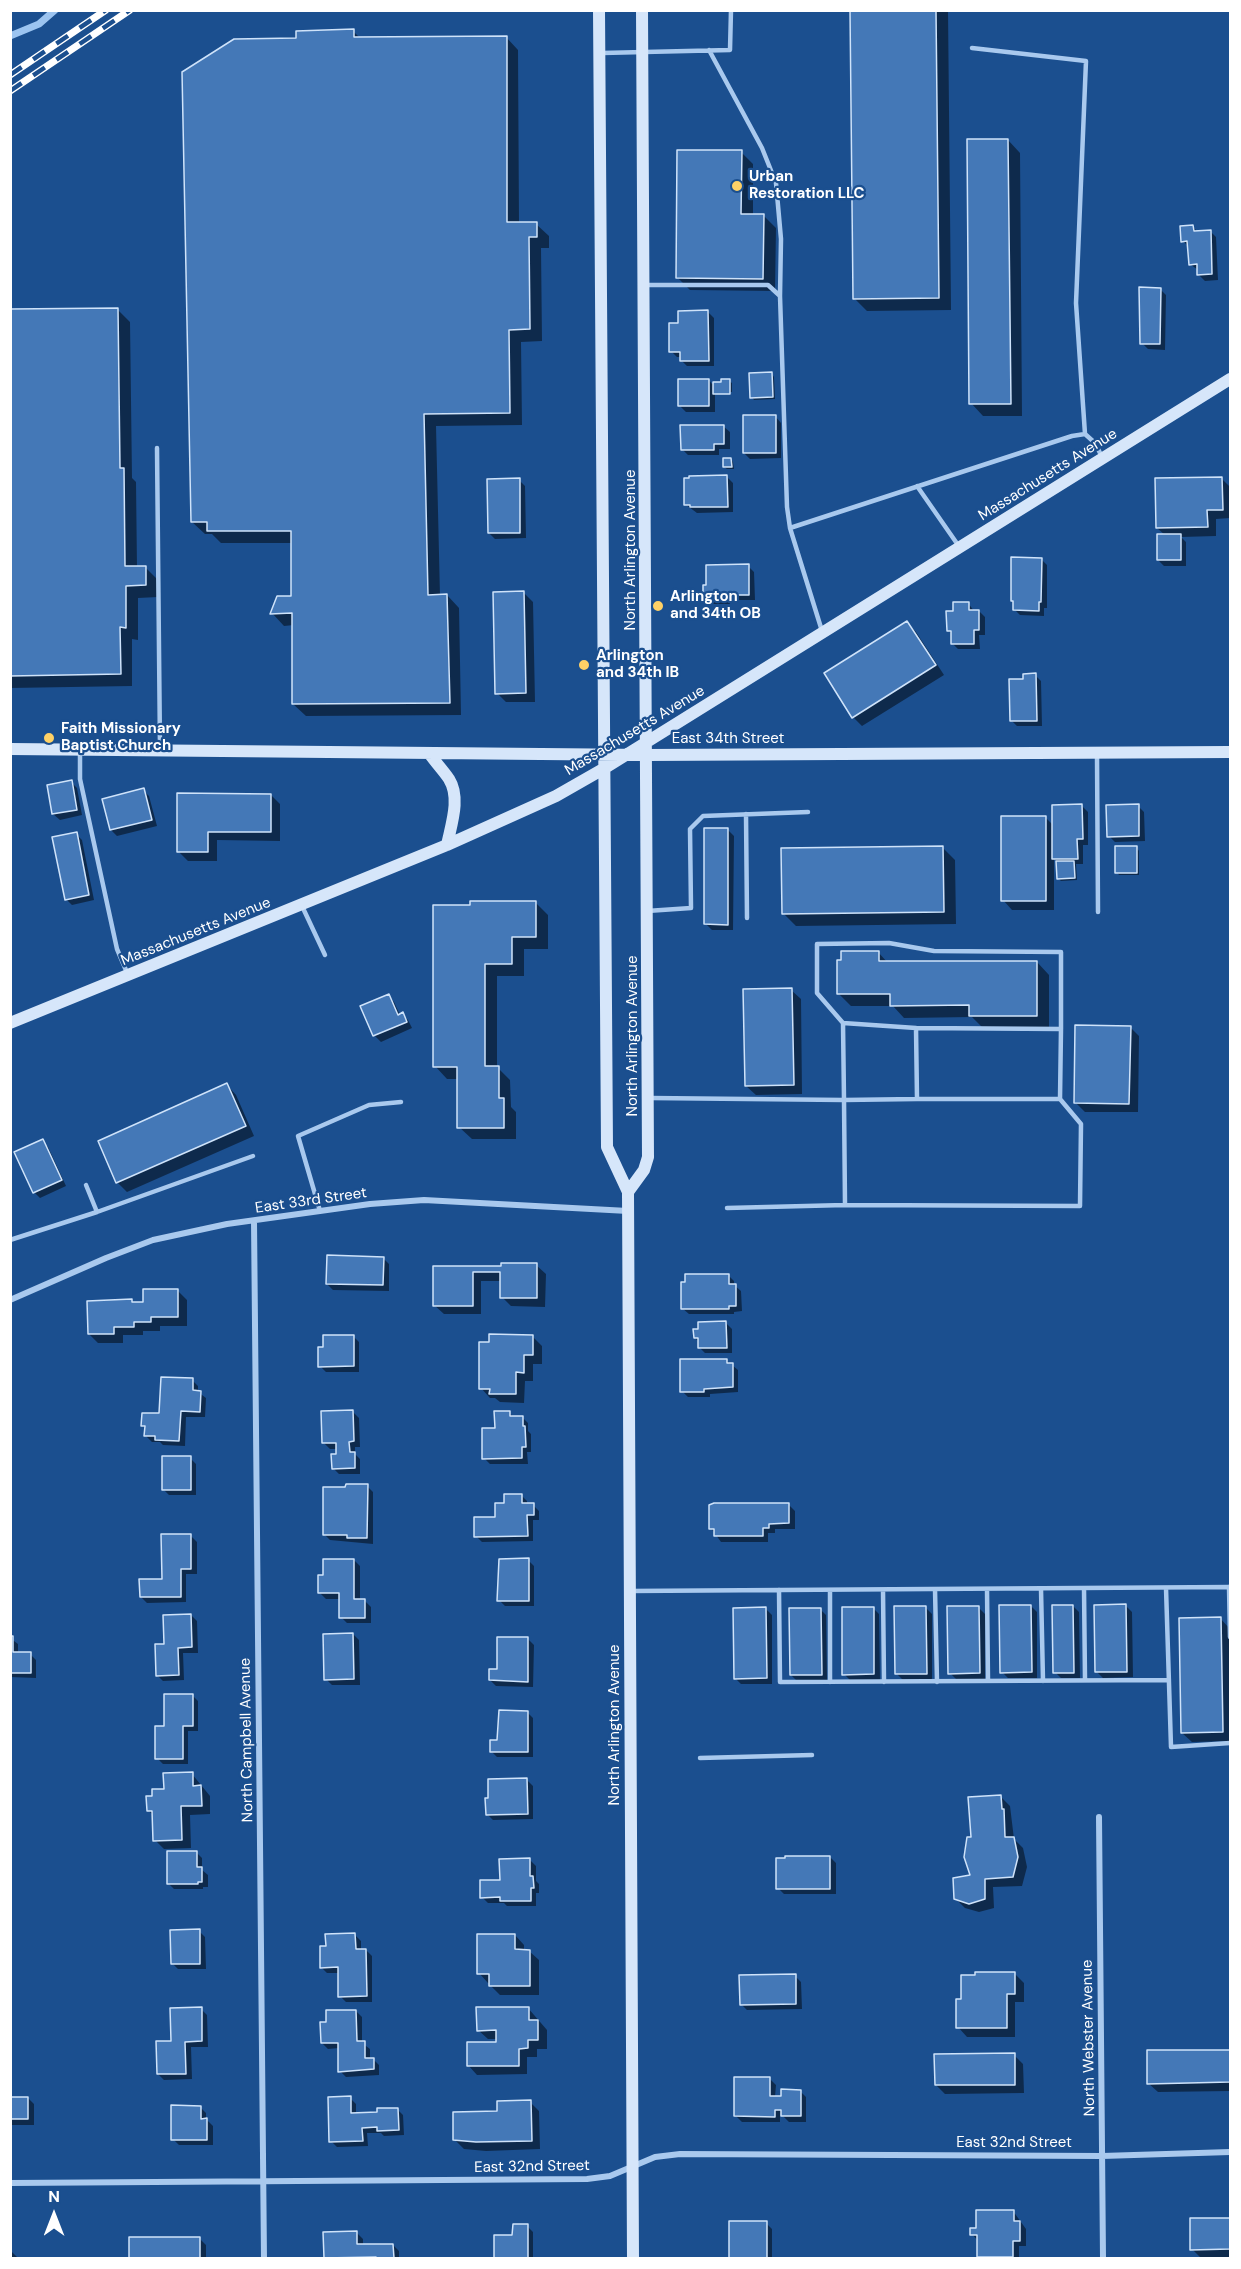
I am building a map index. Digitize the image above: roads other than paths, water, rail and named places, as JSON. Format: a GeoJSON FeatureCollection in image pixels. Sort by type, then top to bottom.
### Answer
{"type":"FeatureCollection","features":[{"type":"Feature","properties":{"kind":"main road","name":"North Arlington Avenue"},"geometry":{"type":"LineString","coordinates":[[598,10],[607,1147],[628,1192],[633,2259]]}},
{"type":"Feature","properties":{"kind":"main road","name":"North Arlington Avenue"},"geometry":{"type":"LineString","coordinates":[[628,1192],[647,1163],[648,1098],[642,10]]}},
{"type":"Feature","properties":{"kind":"main road","name":"Massachusetts Avenue"},"geometry":{"type":"LineString","coordinates":[[10,1023],[447,845],[556,796],[605,768],[1230,379]]}},
{"type":"Feature","properties":{"kind":"main road","name":"East 34th Street"},"geometry":{"type":"LineString","coordinates":[[10,749],[647,755],[1230,752]]}},
{"type":"Feature","properties":{"kind":"main road"},"geometry":{"type":"LineString","coordinates":[[429,753],[450,780],[453,788],[454,807],[447,845]]}},
{"type":"Feature","properties":{"kind":"street","name":"East 33rd Street"},"geometry":{"type":"LineString","coordinates":[[10,1300],[153,1240],[203,1228],[320,1211],[424,1200],[628,1211]]}},
{"type":"Feature","properties":{"kind":"street","name":"North Campbell Avenue"},"geometry":{"type":"LineString","coordinates":[[254,1221],[264,2259]]}},
{"type":"Feature","properties":{"kind":"street","name":"North Webster Avenue"},"geometry":{"type":"LineString","coordinates":[[1099,1817],[1103,2259]]}},
{"type":"Feature","properties":{"kind":"street","name":"East 32nd Street"},"geometry":{"type":"LineString","coordinates":[[10,2183],[587,2179],[610,2176],[655,2157],[680,2154],[1102,2156],[1230,2152]]}},
{"type":"Feature","properties":{"kind":"lane"},"geometry":{"type":"LineString","coordinates":[[599,53],[730,50],[731,10]]}},
{"type":"Feature","properties":{"kind":"lane"},"geometry":{"type":"LineString","coordinates":[[972,48],[1086,61],[1076,303],[1085,434]]}},
{"type":"Feature","properties":{"kind":"lane"},"geometry":{"type":"LineString","coordinates":[[709,50],[757,139],[776,183],[781,239],[780,296],[787,507],[790,528],[822,633]]}},
{"type":"Feature","properties":{"kind":"lane"},"geometry":{"type":"LineString","coordinates":[[644,285],[768,285],[780,296]]}},
{"type":"Feature","properties":{"kind":"lane"},"geometry":{"type":"LineString","coordinates":[[790,528],[1072,436],[1085,434],[1095,442],[1103,458]]}},
{"type":"Feature","properties":{"kind":"lane"},"geometry":{"type":"LineString","coordinates":[[157,448],[160,750]]}},
{"type":"Feature","properties":{"kind":"lane"},"geometry":{"type":"LineString","coordinates":[[917,486],[960,548]]}},
{"type":"Feature","properties":{"kind":"lane"},"geometry":{"type":"LineString","coordinates":[[80,750],[80,779],[117,949],[128,975]]}},
{"type":"Feature","properties":{"kind":"lane"},"geometry":{"type":"LineString","coordinates":[[1097,753],[1098,912]]}},
{"type":"Feature","properties":{"kind":"lane"},"geometry":{"type":"LineString","coordinates":[[647,911],[691,908],[690,829],[704,816],[808,812]]}},
{"type":"Feature","properties":{"kind":"lane"},"geometry":{"type":"LineString","coordinates":[[746,814],[747,918]]}},
{"type":"Feature","properties":{"kind":"lane"},"geometry":{"type":"LineString","coordinates":[[301,905],[325,955]]}},
{"type":"Feature","properties":{"kind":"lane"},"geometry":{"type":"LineString","coordinates":[[727,1208],[845,1205],[1080,1206],[1081,1124],[1060,1099],[1061,952],[934,951],[889,943],[817,945],[817,993],[843,1023],[845,1205]]}},
{"type":"Feature","properties":{"kind":"lane"},"geometry":{"type":"LineString","coordinates":[[843,1023],[916,1028],[1061,1029]]}},
{"type":"Feature","properties":{"kind":"lane"},"geometry":{"type":"LineString","coordinates":[[916,1028],[917,1099]]}},
{"type":"Feature","properties":{"kind":"lane"},"geometry":{"type":"LineString","coordinates":[[648,1098],[1060,1099]]}},
{"type":"Feature","properties":{"kind":"lane"},"geometry":{"type":"LineString","coordinates":[[320,1211],[298,1136],[369,1105],[401,1102]]}},
{"type":"Feature","properties":{"kind":"lane"},"geometry":{"type":"LineString","coordinates":[[10,1240],[97,1212],[254,1156]]}},
{"type":"Feature","properties":{"kind":"lane"},"geometry":{"type":"LineString","coordinates":[[86,1185],[97,1212]]}},
{"type":"Feature","properties":{"kind":"lane"},"geometry":{"type":"LineString","coordinates":[[630,1591],[1230,1587],[1230,1637]]}},
{"type":"Feature","properties":{"kind":"lane"},"geometry":{"type":"LineString","coordinates":[[1084,1588],[1085,1680]]}},
{"type":"Feature","properties":{"kind":"lane"},"geometry":{"type":"LineString","coordinates":[[1166,1588],[1171,1747],[1230,1743]]}},
{"type":"Feature","properties":{"kind":"lane"},"geometry":{"type":"LineString","coordinates":[[935,1589],[937,1682]]}},
{"type":"Feature","properties":{"kind":"lane"},"geometry":{"type":"LineString","coordinates":[[987,1589],[988,1681]]}},
{"type":"Feature","properties":{"kind":"lane"},"geometry":{"type":"LineString","coordinates":[[1041,1589],[1043,1681]]}},
{"type":"Feature","properties":{"kind":"lane"},"geometry":{"type":"LineString","coordinates":[[779,1590],[780,1682],[1169,1680]]}},
{"type":"Feature","properties":{"kind":"lane"},"geometry":{"type":"LineString","coordinates":[[830,1590],[830,1682]]}},
{"type":"Feature","properties":{"kind":"lane"},"geometry":{"type":"LineString","coordinates":[[883,1590],[884,1682]]}},
{"type":"Feature","properties":{"kind":"lane"},"geometry":{"type":"LineString","coordinates":[[700,1758],[812,1755]]}},
{"type":"Feature","properties":{"kind":"waterway"},"geometry":{"type":"LineString","coordinates":[[10,36],[39,24],[55,10]]}},
{"type":"Feature","properties":{"kind":"railway"},"geometry":{"type":"LineString","coordinates":[[10,75],[106,10]]}},
{"type":"Feature","properties":{"kind":"railway"},"geometry":{"type":"LineString","coordinates":[[10,91],[130,10]]}},
{"type":"Feature","properties":{"kind":"place","name":"Urban Restoration LLC"},"geometry":{"type":"Point","coordinates":[737,186]}},
{"type":"Feature","properties":{"kind":"place","name":"Arlington and 34th OB"},"geometry":{"type":"Point","coordinates":[658,606]}},
{"type":"Feature","properties":{"kind":"place","name":"Arlington and 34th IB"},"geometry":{"type":"Point","coordinates":[584,665]}},
{"type":"Feature","properties":{"kind":"place","name":"Faith Missionary Baptist Church"},"geometry":{"type":"Point","coordinates":[49,738]}}]}
